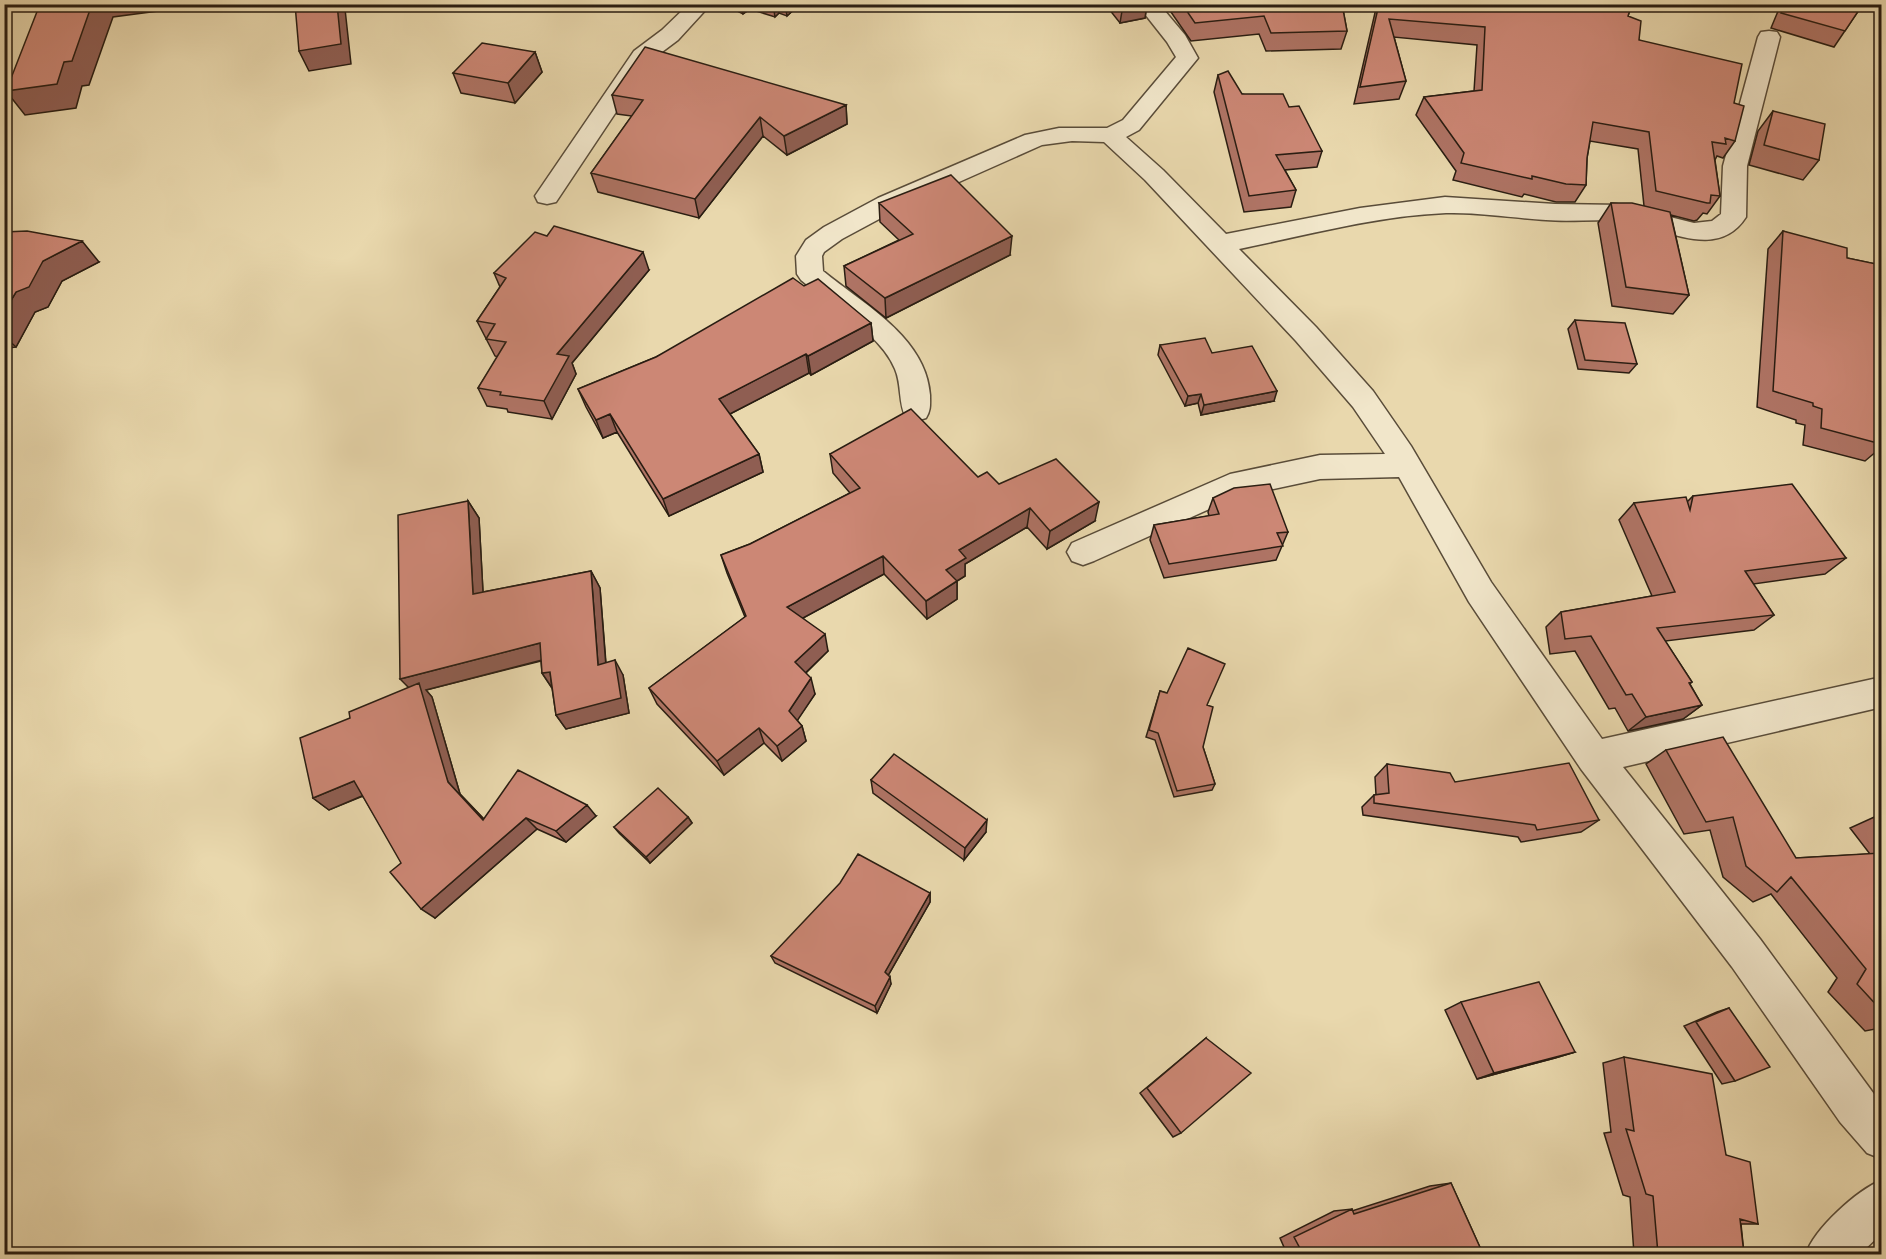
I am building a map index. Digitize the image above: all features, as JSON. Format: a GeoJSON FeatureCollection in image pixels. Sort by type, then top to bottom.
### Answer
{"type":"FeatureCollection","features":[{"type":"Feature","properties":{"kind":"street"},"geometry":{"type":"LineString","coordinates":[[547,196],[642,56],[670,35],[701,4]]}},
{"type":"Feature","properties":{"kind":"street"},"geometry":{"type":"LineString","coordinates":[[916,410],[917,395],[913,376],[898,348],[877,326],[810,274],[809,256],[815,246],[833,233],[887,204],[1010,151],[1024,142],[1054,135],[1111,135],[1131,125],[1187,58],[1177,40],[1147,4]]}},
{"type":"Feature","properties":{"kind":"street"},"geometry":{"type":"LineString","coordinates":[[1220,244],[1392,211],[1445,205],[1486,206],[1545,212],[1625,213],[1704,234],[1725,227],[1733,217],[1735,166],[1769,37]]}},
{"type":"Feature","properties":{"kind":"street"},"geometry":{"type":"LineString","coordinates":[[1111,135],[1154,175],[1306,334],[1363,399],[1407,465],[1480,592],[1594,757],[1746,953],[1855,1107],[1881,1138]]}},
{"type":"Feature","properties":{"kind":"street"},"geometry":{"type":"LineString","coordinates":[[1083,552],[1230,486],[1320,467],[1407,465]]}},
{"type":"Feature","properties":{"kind":"street"},"geometry":{"type":"LineString","coordinates":[[1594,757],[1881,692]]}},
{"type":"Feature","properties":{"kind":"street"},"geometry":{"type":"LineString","coordinates":[[1828,1254],[1881,1202]]}},
{"type":"Feature","properties":{"kind":"building"},"geometry":{"type":"Polygon","coordinates":[[[40,4],[92,4],[72,61],[64,62],[57,84],[6,91],[40,4]]]}},
{"type":"Feature","properties":{"kind":"building"},"geometry":{"type":"Polygon","coordinates":[[[295,4],[337,4],[341,44],[299,51],[295,4]]]}},
{"type":"Feature","properties":{"kind":"building"},"geometry":{"type":"Polygon","coordinates":[[[1182,4],[1342,4],[1347,31],[1271,33],[1264,16],[1195,23],[1182,4]]]}},
{"type":"Feature","properties":{"kind":"building"},"geometry":{"type":"Polygon","coordinates":[[[1379,4],[1632,4],[1628,16],[1641,21],[1639,40],[1742,64],[1734,103],[1744,106],[1735,141],[1725,138],[1726,144],[1712,142],[1720,196],[1711,195],[1710,203],[1707,203],[1656,191],[1649,132],[1593,122],[1587,158],[1586,185],[1566,184],[1532,176],[1532,179],[1461,163],[1464,153],[1424,97],[1482,90],[1485,27],[1389,19],[1406,81],[1360,87],[1379,4]]]}},
{"type":"Feature","properties":{"kind":"building"},"geometry":{"type":"Polygon","coordinates":[[[1785,4],[1863,4],[1845,31],[1781,13],[1785,4]]]}},
{"type":"Feature","properties":{"kind":"building"},"geometry":{"type":"Polygon","coordinates":[[[482,43],[535,52],[508,83],[453,73],[482,43]]]}},
{"type":"Feature","properties":{"kind":"building"},"geometry":{"type":"Polygon","coordinates":[[[645,47],[846,105],[784,136],[760,117],[695,199],[591,173],[643,100],[612,95],[645,47]]]}},
{"type":"Feature","properties":{"kind":"building"},"geometry":{"type":"Polygon","coordinates":[[[1228,71],[1242,94],[1283,94],[1289,107],[1299,106],[1322,151],[1276,155],[1296,190],[1249,196],[1218,75],[1228,71]]]}},
{"type":"Feature","properties":{"kind":"building"},"geometry":{"type":"Polygon","coordinates":[[[1773,111],[1825,124],[1819,160],[1764,145],[1773,111]]]}},
{"type":"Feature","properties":{"kind":"building"},"geometry":{"type":"Polygon","coordinates":[[[951,175],[1012,236],[885,298],[844,266],[913,234],[879,203],[951,175]]]}},
{"type":"Feature","properties":{"kind":"building"},"geometry":{"type":"Polygon","coordinates":[[[1611,203],[1632,203],[1670,212],[1689,295],[1626,287],[1611,203]]]}},
{"type":"Feature","properties":{"kind":"building"},"geometry":{"type":"Polygon","coordinates":[[[554,226],[643,252],[557,354],[569,356],[544,401],[500,395],[501,392],[478,388],[506,342],[486,339],[495,324],[477,321],[506,278],[494,273],[535,232],[547,236],[554,226]]]}},
{"type":"Feature","properties":{"kind":"building"},"geometry":{"type":"Polygon","coordinates":[[[27,231],[82,241],[43,261],[29,287],[16,292],[4,312],[4,232],[27,231]]]}},
{"type":"Feature","properties":{"kind":"building"},"geometry":{"type":"Polygon","coordinates":[[[1783,231],[1847,248],[1847,258],[1881,265],[1881,444],[1821,428],[1822,409],[1813,406],[1813,403],[1773,391],[1783,231]]]}},
{"type":"Feature","properties":{"kind":"building"},"geometry":{"type":"Polygon","coordinates":[[[793,278],[804,286],[818,279],[871,323],[719,399],[759,454],[663,499],[610,414],[596,420],[578,389],[656,357],[793,278]]]}},
{"type":"Feature","properties":{"kind":"building"},"geometry":{"type":"Polygon","coordinates":[[[1575,320],[1625,323],[1637,364],[1585,360],[1575,320]]]}},
{"type":"Feature","properties":{"kind":"building"},"geometry":{"type":"Polygon","coordinates":[[[1205,338],[1212,353],[1252,346],[1277,391],[1204,405],[1201,394],[1188,396],[1160,345],[1205,338]]]}},
{"type":"Feature","properties":{"kind":"building"},"geometry":{"type":"Polygon","coordinates":[[[911,409],[978,477],[987,472],[999,484],[1056,459],[1099,502],[1050,531],[1030,508],[959,550],[966,558],[946,570],[957,581],[926,601],[883,556],[787,607],[825,634],[795,662],[811,678],[789,711],[802,726],[777,746],[759,728],[717,761],[649,688],[746,616],[721,555],[750,544],[860,488],[830,454],[911,409]]]}},
{"type":"Feature","properties":{"kind":"building"},"geometry":{"type":"Polygon","coordinates":[[[1270,484],[1288,532],[1277,533],[1283,546],[1169,564],[1154,525],[1219,514],[1213,498],[1234,488],[1270,484]]]}},
{"type":"Feature","properties":{"kind":"building"},"geometry":{"type":"Polygon","coordinates":[[[1792,484],[1846,558],[1745,571],[1774,615],[1657,628],[1692,682],[1689,683],[1702,705],[1646,717],[1632,694],[1626,695],[1591,636],[1565,639],[1561,612],[1675,592],[1634,503],[1686,497],[1690,510],[1693,496],[1792,484]]]}},
{"type":"Feature","properties":{"kind":"building"},"geometry":{"type":"Polygon","coordinates":[[[468,501],[473,594],[591,571],[598,665],[615,660],[621,698],[556,715],[550,672],[542,673],[540,643],[400,679],[398,515],[468,501]]]}},
{"type":"Feature","properties":{"kind":"building"},"geometry":{"type":"Polygon","coordinates":[[[1188,648],[1225,664],[1207,705],[1213,707],[1203,747],[1215,784],[1177,791],[1158,733],[1149,730],[1160,691],[1167,693],[1188,648]]]}},
{"type":"Feature","properties":{"kind":"building"},"geometry":{"type":"Polygon","coordinates":[[[419,683],[448,782],[483,820],[518,770],[587,805],[556,831],[526,818],[421,909],[390,872],[401,863],[354,781],[313,798],[300,738],[350,718],[349,712],[419,683]]]}},
{"type":"Feature","properties":{"kind":"building"},"geometry":{"type":"Polygon","coordinates":[[[1723,737],[1796,858],[1881,853],[1881,1010],[1857,984],[1866,969],[1791,877],[1777,892],[1746,866],[1733,817],[1706,822],[1666,750],[1723,737]]]}},
{"type":"Feature","properties":{"kind":"building"},"geometry":{"type":"Polygon","coordinates":[[[894,754],[987,820],[965,848],[871,780],[894,754]]]}},
{"type":"Feature","properties":{"kind":"building"},"geometry":{"type":"Polygon","coordinates":[[[1569,763],[1599,820],[1537,830],[1535,825],[1374,803],[1374,795],[1389,793],[1387,764],[1450,773],[1455,782],[1569,763]]]}},
{"type":"Feature","properties":{"kind":"building"},"geometry":{"type":"Polygon","coordinates":[[[658,788],[688,817],[646,857],[614,827],[658,788]]]}},
{"type":"Feature","properties":{"kind":"building"},"geometry":{"type":"Polygon","coordinates":[[[858,854],[930,893],[885,972],[890,977],[875,1006],[771,956],[840,883],[858,854]]]}},
{"type":"Feature","properties":{"kind":"building"},"geometry":{"type":"Polygon","coordinates":[[[1539,982],[1575,1052],[1494,1073],[1461,1002],[1539,982]]]}},
{"type":"Feature","properties":{"kind":"building"},"geometry":{"type":"Polygon","coordinates":[[[1729,1008],[1770,1067],[1735,1081],[1696,1022],[1729,1008]]]}},
{"type":"Feature","properties":{"kind":"building"},"geometry":{"type":"Polygon","coordinates":[[[1206,1038],[1251,1073],[1181,1133],[1147,1088],[1206,1038]]]}},
{"type":"Feature","properties":{"kind":"building"},"geometry":{"type":"Polygon","coordinates":[[[1624,1057],[1712,1074],[1726,1155],[1750,1162],[1758,1224],[1740,1219],[1744,1254],[1658,1254],[1653,1196],[1646,1194],[1626,1129],[1634,1131],[1624,1057]]]}},
{"type":"Feature","properties":{"kind":"building"},"geometry":{"type":"Polygon","coordinates":[[[1451,1183],[1483,1254],[1303,1254],[1294,1237],[1352,1209],[1354,1214],[1451,1183]]]}}]}
